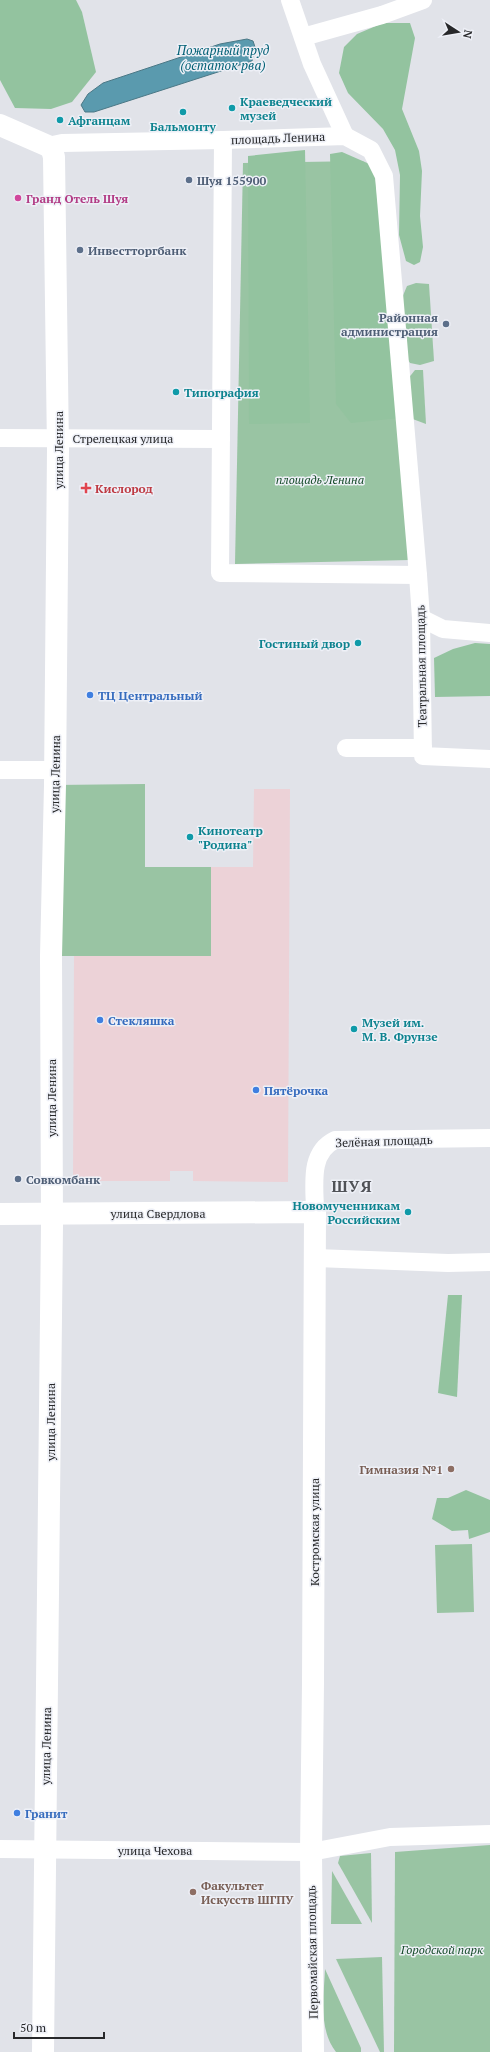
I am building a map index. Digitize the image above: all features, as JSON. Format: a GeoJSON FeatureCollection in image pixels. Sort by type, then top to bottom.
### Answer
{"type":"FeatureCollection","features":[{"type":"Feature","properties":{"kind":"main road"},"geometry":{"type":"LineString","coordinates":[[0,125],[48,146]]}},
{"type":"Feature","properties":{"kind":"main road","name":"улица Ленина"},"geometry":{"type":"LineString","coordinates":[[43,2052],[52,1214],[51,956],[55,770],[58,438],[54,157],[52,150],[48,146]]}},
{"type":"Feature","properties":{"kind":"main road","name":"улица Свердлова"},"geometry":{"type":"LineString","coordinates":[[0,1214],[315,1212]]}},
{"type":"Feature","properties":{"kind":"main road","name":"Костромская улица"},"geometry":{"type":"LineString","coordinates":[[311,1852],[316,1258],[315,1212]]}},
{"type":"Feature","properties":{"kind":"main road","name":"Первомайская площадь"},"geometry":{"type":"LineString","coordinates":[[311,1852],[313,2052]]}},
{"type":"Feature","properties":{"kind":"street"},"geometry":{"type":"LineString","coordinates":[[290,0],[312,64],[345,136],[371,150],[384,176],[418,575]]}},
{"type":"Feature","properties":{"kind":"street"},"geometry":{"type":"LineString","coordinates":[[303,38],[382,15],[423,0]]}},
{"type":"Feature","properties":{"kind":"street","name":"площадь Ленина"},"geometry":{"type":"LineString","coordinates":[[345,136],[223,140],[220,573],[418,575]]}},
{"type":"Feature","properties":{"kind":"street"},"geometry":{"type":"LineString","coordinates":[[48,146],[62,143],[223,140]]}},
{"type":"Feature","properties":{"kind":"street","name":"Стрелецкая улица"},"geometry":{"type":"LineString","coordinates":[[0,438],[221,439]]}},
{"type":"Feature","properties":{"kind":"street","name":"Театральная площадь"},"geometry":{"type":"LineString","coordinates":[[418,575],[421,618],[423,752]]}},
{"type":"Feature","properties":{"kind":"street"},"geometry":{"type":"LineString","coordinates":[[421,618],[443,629],[490,633]]}},
{"type":"Feature","properties":{"kind":"street"},"geometry":{"type":"LineString","coordinates":[[346,748],[423,752],[490,758]]}},
{"type":"Feature","properties":{"kind":"street"},"geometry":{"type":"LineString","coordinates":[[0,770],[55,770]]}},
{"type":"Feature","properties":{"kind":"street","name":"Зелёная площадь"},"geometry":{"type":"LineString","coordinates":[[315,1212],[315,1162],[324,1146],[335,1140],[490,1138]]}},
{"type":"Feature","properties":{"kind":"street"},"geometry":{"type":"LineString","coordinates":[[316,1258],[448,1263],[490,1262]]}},
{"type":"Feature","properties":{"kind":"street","name":"улица Чехова"},"geometry":{"type":"LineString","coordinates":[[0,1849],[311,1852],[390,1837],[490,1834]]}},
{"type":"Feature","properties":{"kind":"shaded area"},"geometry":{"type":"Polygon","coordinates":[[[254,789],[290,789],[288,1182],[193,1181],[193,1171],[170,1171],[170,1181],[73,1181],[74,955],[211,956],[211,867],[253,867],[254,789]]]}},
{"type":"Feature","properties":{"kind":"green space"},"geometry":{"type":"Polygon","coordinates":[[[0,0],[76,0],[82,12],[96,72],[72,102],[51,109],[15,108],[0,80],[0,0]]]}},
{"type":"Feature","properties":{"kind":"green space"},"geometry":{"type":"Polygon","coordinates":[[[383,23],[410,23],[415,38],[402,109],[419,151],[422,171],[420,216],[423,247],[420,262],[414,265],[406,261],[399,235],[400,175],[395,150],[383,129],[348,93],[339,73],[344,47],[357,34],[383,23]]]}},
{"type":"Feature","properties":{"kind":"green space"},"geometry":{"type":"Polygon","coordinates":[[[305,150],[310,423],[249,424],[248,156],[305,150]]]}},
{"type":"Feature","properties":{"kind":"green space"},"geometry":{"type":"Polygon","coordinates":[[[342,152],[374,166],[400,418],[351,423],[336,404],[330,154],[342,152]]]}},
{"type":"Feature","properties":{"kind":"green space","name":"площадь Ленина"},"geometry":{"type":"Polygon","coordinates":[[[363,161],[375,178],[410,560],[235,564],[243,163],[363,161]]]}},
{"type":"Feature","properties":{"kind":"green space"},"geometry":{"type":"Polygon","coordinates":[[[416,283],[429,284],[434,361],[420,365],[410,363],[405,355],[402,298],[407,286],[416,283]]]}},
{"type":"Feature","properties":{"kind":"green space"},"geometry":{"type":"Polygon","coordinates":[[[415,370],[423,370],[426,424],[410,418],[407,380],[415,370]]]}},
{"type":"Feature","properties":{"kind":"green space"},"geometry":{"type":"Polygon","coordinates":[[[475,643],[490,644],[490,696],[435,697],[434,658],[453,649],[475,643]]]}},
{"type":"Feature","properties":{"kind":"green space"},"geometry":{"type":"Polygon","coordinates":[[[145,784],[145,867],[211,867],[211,956],[51,956],[55,785],[145,784]]]}},
{"type":"Feature","properties":{"kind":"green space"},"geometry":{"type":"Polygon","coordinates":[[[448,1295],[462,1295],[457,1397],[438,1393],[448,1295]]]}},
{"type":"Feature","properties":{"kind":"green space"},"geometry":{"type":"Polygon","coordinates":[[[466,1490],[490,1500],[490,1532],[469,1539],[468,1530],[452,1531],[432,1519],[437,1498],[448,1498],[466,1490]]]}},
{"type":"Feature","properties":{"kind":"green space"},"geometry":{"type":"Polygon","coordinates":[[[472,1544],[474,1612],[437,1613],[435,1545],[472,1544]]]}},
{"type":"Feature","properties":{"kind":"green space","name":"Городской парк"},"geometry":{"type":"Polygon","coordinates":[[[490,1845],[490,2052],[394,2052],[395,1852],[490,1845]]]}},
{"type":"Feature","properties":{"kind":"green space"},"geometry":{"type":"Polygon","coordinates":[[[371,1853],[372,1923],[338,1863],[340,1856],[371,1853]]]}},
{"type":"Feature","properties":{"kind":"green space"},"geometry":{"type":"Polygon","coordinates":[[[332,1871],[362,1924],[331,1924],[332,1871]]]}},
{"type":"Feature","properties":{"kind":"green space"},"geometry":{"type":"Polygon","coordinates":[[[382,1957],[384,2052],[380,2052],[336,1959],[382,1957]]]}},
{"type":"Feature","properties":{"kind":"green space"},"geometry":{"type":"Polygon","coordinates":[[[325,1969],[361,2048],[361,2052],[336,2052],[330,2043],[324,2023],[323,2012],[325,1969]]]}},
{"type":"Feature","properties":{"kind":"water","name":"Пожарный пруд (остаток рва)"},"geometry":{"type":"Polygon","coordinates":[[[247,39],[253,41],[255,47],[252,61],[94,112],[85,112],[81,105],[88,94],[103,83],[220,44],[247,39]]]}},
{"type":"Feature","properties":{"kind":"place","name":"Краеведческий музей"},"geometry":{"type":"Point","coordinates":[232,108]}},
{"type":"Feature","properties":{"kind":"place","name":"Бальмонту"},"geometry":{"type":"Point","coordinates":[183,112]}},
{"type":"Feature","properties":{"kind":"place","name":"Афганцам"},"geometry":{"type":"Point","coordinates":[60,120]}},
{"type":"Feature","properties":{"kind":"place","name":"Шуя 155900"},"geometry":{"type":"Point","coordinates":[189,180]}},
{"type":"Feature","properties":{"kind":"place","name":"Гранд Отель Шуя"},"geometry":{"type":"Point","coordinates":[18,198]}},
{"type":"Feature","properties":{"kind":"place","name":"Инвестторгбанк"},"geometry":{"type":"Point","coordinates":[80,250]}},
{"type":"Feature","properties":{"kind":"place","name":"Районная администрация"},"geometry":{"type":"Point","coordinates":[446,324]}},
{"type":"Feature","properties":{"kind":"place","name":"Типография"},"geometry":{"type":"Point","coordinates":[176,392]}},
{"type":"Feature","properties":{"kind":"place","name":"Кислород"},"geometry":{"type":"Point","coordinates":[86,488]}},
{"type":"Feature","properties":{"kind":"place","name":"Гостиный двор"},"geometry":{"type":"Point","coordinates":[358,643]}},
{"type":"Feature","properties":{"kind":"place","name":"ТЦ Центральный"},"geometry":{"type":"Point","coordinates":[90,695]}},
{"type":"Feature","properties":{"kind":"place","name":"Кинотеатр \"Родина\""},"geometry":{"type":"Point","coordinates":[190,837]}},
{"type":"Feature","properties":{"kind":"place","name":"Стекляшка"},"geometry":{"type":"Point","coordinates":[100,1020]}},
{"type":"Feature","properties":{"kind":"place","name":"Музей им. М. В. Фрунзе"},"geometry":{"type":"Point","coordinates":[354,1029]}},
{"type":"Feature","properties":{"kind":"place","name":"Пятёрочка"},"geometry":{"type":"Point","coordinates":[256,1090]}},
{"type":"Feature","properties":{"kind":"place","name":"Совкомбанк"},"geometry":{"type":"Point","coordinates":[18,1179]}},
{"type":"Feature","properties":{"kind":"place","name":"Новомученникам Российским"},"geometry":{"type":"Point","coordinates":[408,1212]}},
{"type":"Feature","properties":{"kind":"place","name":"Гимназия №1"},"geometry":{"type":"Point","coordinates":[451,1469]}},
{"type":"Feature","properties":{"kind":"place","name":"Гранит"},"geometry":{"type":"Point","coordinates":[17,1813]}},
{"type":"Feature","properties":{"kind":"place","name":"Факультет Искусств ШГПУ"},"geometry":{"type":"Point","coordinates":[193,1892]}},
{"type":"Feature","properties":{"kind":"district","name":"ШУЯ"},"geometry":{"type":"Point","coordinates":[352,1186]}}]}
